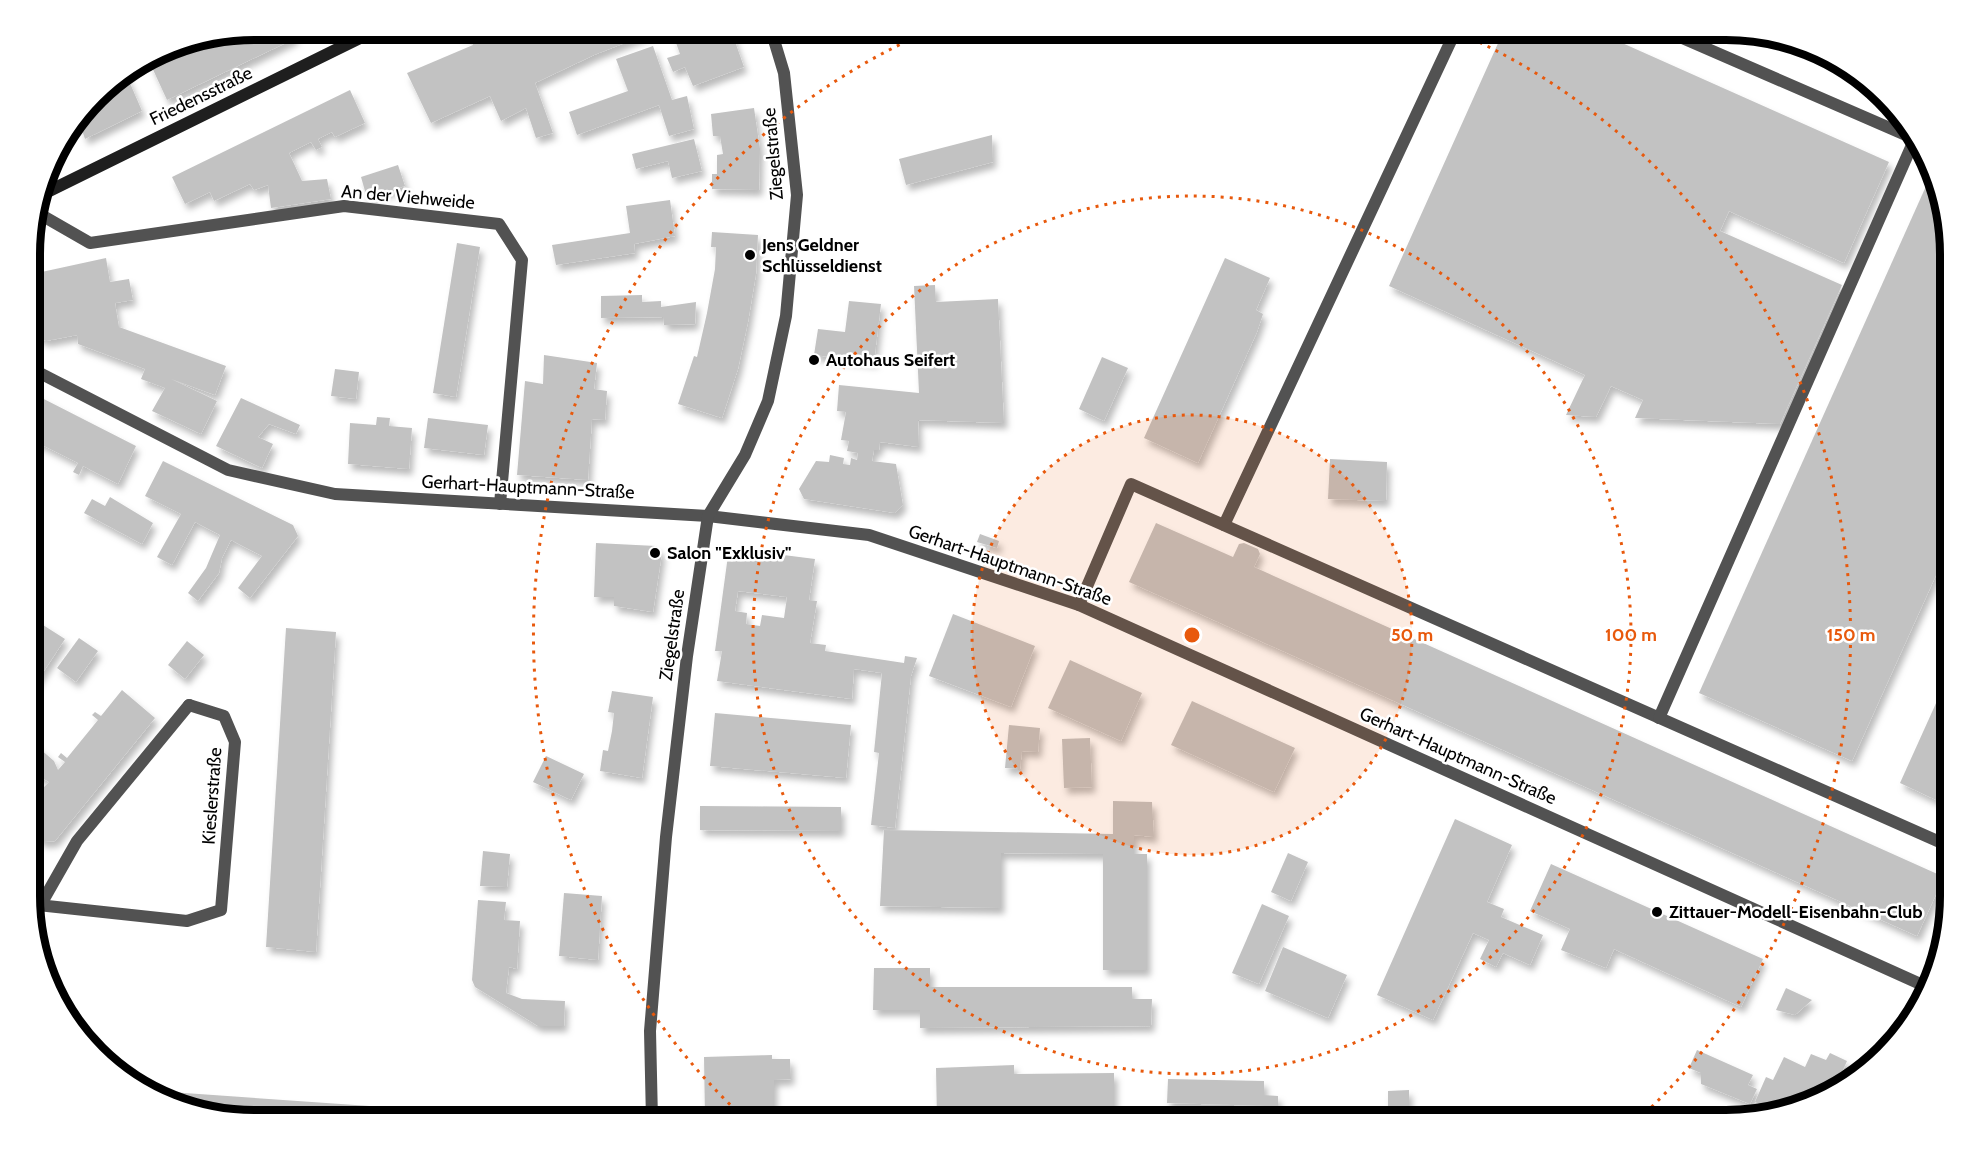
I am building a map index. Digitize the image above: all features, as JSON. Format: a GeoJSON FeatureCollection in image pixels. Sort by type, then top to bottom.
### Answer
{"type":"FeatureCollection","features":[{"type":"Feature","properties":{"kind":"main road","name":"Friedensstraße"},"geometry":{"type":"LineString","coordinates":[[51,190],[356,40]]}},
{"type":"Feature","properties":{"kind":"street","name":"Ziegelstraße"},"geometry":{"type":"LineString","coordinates":[[652,1110],[650,1031],[666,837],[687,656],[708,516],[745,455],[768,401],[786,316],[797,195],[784,73],[774,40]]}},
{"type":"Feature","properties":{"kind":"street"},"geometry":{"type":"LineString","coordinates":[[1224,525],[1451,40]]}},
{"type":"Feature","properties":{"kind":"street"},"geometry":{"type":"LineString","coordinates":[[1687,40],[1901,131]]}},
{"type":"Feature","properties":{"kind":"street"},"geometry":{"type":"LineString","coordinates":[[1659,718],[1911,146]]}},
{"type":"Feature","properties":{"kind":"street","name":"An der Viehweide"},"geometry":{"type":"LineString","coordinates":[[44,217],[90,243],[344,206],[499,224],[522,260],[500,504]]}},
{"type":"Feature","properties":{"kind":"street","name":"Gerhart-Hauptmann-Straße"},"geometry":{"type":"LineString","coordinates":[[40,373],[228,470],[335,494],[708,516],[869,536],[1079,605],[1921,984]]}},
{"type":"Feature","properties":{"kind":"street"},"geometry":{"type":"LineString","coordinates":[[1079,605],[1131,484],[1940,842]]}},
{"type":"Feature","properties":{"kind":"street","name":"Kieslerstraße"},"geometry":{"type":"LineString","coordinates":[[40,903],[77,841],[189,705],[224,716],[235,742],[221,910],[188,921],[41,905]]}},
{"type":"Feature","properties":{"kind":"building"},"geometry":{"type":"Polygon","coordinates":[[[292,40],[167,100],[152,67],[172,57],[226,42],[292,40]]]}},
{"type":"Feature","properties":{"kind":"building"},"geometry":{"type":"Polygon","coordinates":[[[471,40],[632,40],[535,83],[553,133],[536,138],[526,108],[501,121],[490,96],[431,123],[407,73],[473,45],[471,40]]]}},
{"type":"Feature","properties":{"kind":"building"},"geometry":{"type":"Polygon","coordinates":[[[675,40],[735,40],[744,67],[693,86],[685,67],[673,72],[667,58],[680,54],[675,40]]]}},
{"type":"Feature","properties":{"kind":"building"},"geometry":{"type":"Polygon","coordinates":[[[1500,40],[1615,40],[1889,162],[1844,263],[1729,211],[1720,231],[1842,285],[1780,424],[1635,418],[1643,400],[1611,386],[1596,417],[1566,415],[1585,375],[1389,286],[1500,40]]]}},
{"type":"Feature","properties":{"kind":"building"},"geometry":{"type":"Polygon","coordinates":[[[653,46],[672,100],[687,96],[694,129],[669,136],[659,105],[577,135],[569,112],[628,91],[616,59],[653,46]]]}},
{"type":"Feature","properties":{"kind":"building"},"geometry":{"type":"Polygon","coordinates":[[[129,82],[142,111],[85,139],[82,129],[85,124],[103,103],[129,82]]]}},
{"type":"Feature","properties":{"kind":"building"},"geometry":{"type":"Polygon","coordinates":[[[350,90],[365,123],[335,137],[332,132],[318,139],[322,147],[316,150],[311,142],[289,153],[302,181],[327,179],[331,199],[271,208],[268,185],[254,190],[250,184],[214,201],[210,192],[185,204],[172,177],[350,90]]]}},
{"type":"Feature","properties":{"kind":"building"},"geometry":{"type":"Polygon","coordinates":[[[754,108],[760,149],[759,190],[712,189],[712,174],[717,174],[717,155],[723,154],[720,136],[713,136],[711,114],[754,108]]]}},
{"type":"Feature","properties":{"kind":"building"},"geometry":{"type":"Polygon","coordinates":[[[992,135],[993,162],[906,185],[899,159],[992,135]]]}},
{"type":"Feature","properties":{"kind":"building"},"geometry":{"type":"Polygon","coordinates":[[[694,139],[702,171],[672,178],[668,161],[636,169],[632,154],[694,139]]]}},
{"type":"Feature","properties":{"kind":"building"},"geometry":{"type":"Polygon","coordinates":[[[398,165],[405,186],[367,198],[361,177],[398,165]]]}},
{"type":"Feature","properties":{"kind":"building"},"geometry":{"type":"Polygon","coordinates":[[[1928,182],[1939,226],[1940,240],[1940,566],[1852,761],[1699,693],[1928,182]]]}},
{"type":"Feature","properties":{"kind":"building"},"geometry":{"type":"Polygon","coordinates":[[[670,200],[675,236],[634,244],[635,253],[556,265],[552,245],[630,233],[626,206],[670,200]]]}},
{"type":"Feature","properties":{"kind":"building"},"geometry":{"type":"Polygon","coordinates":[[[712,232],[758,235],[756,274],[748,322],[738,369],[722,418],[678,404],[694,356],[697,357],[707,313],[715,269],[716,247],[711,247],[712,232]]]}},
{"type":"Feature","properties":{"kind":"building"},"geometry":{"type":"Polygon","coordinates":[[[457,243],[480,247],[456,397],[433,393],[457,243]]]}},
{"type":"Feature","properties":{"kind":"building"},"geometry":{"type":"Polygon","coordinates":[[[106,258],[110,282],[129,279],[133,300],[115,303],[119,327],[226,366],[215,395],[171,379],[217,401],[201,434],[152,411],[165,388],[141,379],[145,369],[78,344],[77,335],[46,341],[40,338],[40,272],[106,258]]]}},
{"type":"Feature","properties":{"kind":"building"},"geometry":{"type":"Polygon","coordinates":[[[1225,258],[1270,278],[1256,310],[1263,314],[1257,332],[1198,463],[1144,438],[1225,258]]]}},
{"type":"Feature","properties":{"kind":"building"},"geometry":{"type":"Polygon","coordinates":[[[935,285],[936,302],[998,299],[1004,423],[918,420],[919,447],[880,442],[879,450],[874,450],[872,461],[896,464],[903,505],[895,513],[804,499],[799,489],[816,461],[829,462],[830,455],[844,458],[843,464],[850,465],[851,458],[857,460],[858,453],[847,451],[849,441],[841,440],[846,412],[837,411],[839,385],[919,393],[914,286],[935,285]]]}},
{"type":"Feature","properties":{"kind":"building"},"geometry":{"type":"Polygon","coordinates":[[[642,295],[642,302],[661,301],[661,307],[696,302],[695,324],[664,325],[663,317],[601,318],[601,296],[642,295]]]}},
{"type":"Feature","properties":{"kind":"building"},"geometry":{"type":"Polygon","coordinates":[[[849,301],[881,304],[874,362],[814,355],[818,329],[845,332],[849,301]]]}},
{"type":"Feature","properties":{"kind":"building"},"geometry":{"type":"Polygon","coordinates":[[[544,355],[597,363],[594,389],[607,391],[605,420],[592,419],[588,480],[517,475],[525,381],[543,384],[544,355]]]}},
{"type":"Feature","properties":{"kind":"building"},"geometry":{"type":"Polygon","coordinates":[[[1102,357],[1128,368],[1104,421],[1079,409],[1102,357]]]}},
{"type":"Feature","properties":{"kind":"building"},"geometry":{"type":"Polygon","coordinates":[[[335,369],[359,372],[356,399],[331,396],[335,369]]]}},
{"type":"Feature","properties":{"kind":"building"},"geometry":{"type":"Polygon","coordinates":[[[40,397],[136,446],[118,484],[83,466],[79,475],[73,472],[78,463],[40,444],[40,397]]]}},
{"type":"Feature","properties":{"kind":"building"},"geometry":{"type":"Polygon","coordinates":[[[241,398],[300,425],[296,434],[269,424],[258,437],[273,444],[262,468],[216,446],[241,398]]]}},
{"type":"Feature","properties":{"kind":"building"},"geometry":{"type":"Polygon","coordinates":[[[377,417],[390,418],[389,426],[412,428],[409,469],[348,464],[350,423],[376,425],[377,417]]]}},
{"type":"Feature","properties":{"kind":"building"},"geometry":{"type":"Polygon","coordinates":[[[428,418],[488,425],[484,455],[424,448],[428,418]]]}},
{"type":"Feature","properties":{"kind":"building"},"geometry":{"type":"Polygon","coordinates":[[[1330,459],[1387,462],[1386,501],[1328,499],[1330,459]]]}},
{"type":"Feature","properties":{"kind":"building"},"geometry":{"type":"Polygon","coordinates":[[[163,461],[293,525],[298,536],[250,598],[238,588],[262,556],[231,540],[222,558],[219,573],[198,601],[188,593],[206,568],[220,535],[195,522],[172,565],[157,557],[181,514],[145,496],[163,461]]]}},
{"type":"Feature","properties":{"kind":"building"},"geometry":{"type":"Polygon","coordinates":[[[110,497],[153,523],[142,544],[84,513],[92,499],[105,506],[110,497]]]}},
{"type":"Feature","properties":{"kind":"building"},"geometry":{"type":"Polygon","coordinates":[[[1156,523],[1233,557],[1239,544],[1244,543],[1258,549],[1260,554],[1254,567],[1940,875],[1940,886],[1917,936],[1129,582],[1156,523]]]}},
{"type":"Feature","properties":{"kind":"building"},"geometry":{"type":"Polygon","coordinates":[[[980,534],[999,541],[997,548],[977,542],[980,534]]]}},
{"type":"Feature","properties":{"kind":"building"},"geometry":{"type":"Polygon","coordinates":[[[596,543],[656,546],[662,553],[653,612],[614,606],[614,597],[594,597],[596,543]]]}},
{"type":"Feature","properties":{"kind":"building"},"geometry":{"type":"Polygon","coordinates":[[[729,548],[815,559],[809,600],[817,601],[810,643],[826,645],[825,651],[904,663],[905,656],[917,658],[911,676],[895,828],[871,825],[879,753],[874,752],[882,673],[854,669],[852,699],[717,681],[722,651],[715,651],[729,548]],[[738,591],[735,611],[747,613],[746,624],[760,626],[762,615],[784,618],[787,597],[738,591]]]}},
{"type":"Feature","properties":{"kind":"building"},"geometry":{"type":"Polygon","coordinates":[[[953,614],[1035,646],[1011,707],[929,676],[953,614]]]}},
{"type":"Feature","properties":{"kind":"building"},"geometry":{"type":"Polygon","coordinates":[[[40,623],[65,639],[40,677],[40,623]]]}},
{"type":"Feature","properties":{"kind":"building"},"geometry":{"type":"Polygon","coordinates":[[[286,628],[336,632],[316,952],[266,947],[286,628]]]}},
{"type":"Feature","properties":{"kind":"building"},"geometry":{"type":"Polygon","coordinates":[[[79,638],[98,651],[76,682],[57,668],[79,638]]]}},
{"type":"Feature","properties":{"kind":"building"},"geometry":{"type":"Polygon","coordinates":[[[187,641],[204,655],[185,679],[168,665],[187,641]]]}},
{"type":"Feature","properties":{"kind":"building"},"geometry":{"type":"Polygon","coordinates":[[[1070,660],[1142,693],[1121,741],[1048,708],[1070,660]]]}},
{"type":"Feature","properties":{"kind":"building"},"geometry":{"type":"Polygon","coordinates":[[[122,690],[155,718],[55,841],[43,842],[40,840],[40,787],[42,789],[49,782],[40,777],[40,749],[54,761],[58,770],[65,762],[58,757],[61,753],[67,758],[98,720],[92,715],[95,712],[101,716],[122,690]]]}},
{"type":"Feature","properties":{"kind":"building"},"geometry":{"type":"Polygon","coordinates":[[[612,691],[653,697],[642,778],[600,771],[603,750],[608,751],[612,731],[614,713],[608,712],[612,691]]]}},
{"type":"Feature","properties":{"kind":"building"},"geometry":{"type":"Polygon","coordinates":[[[1940,694],[1940,802],[1900,783],[1940,694]]]}},
{"type":"Feature","properties":{"kind":"building"},"geometry":{"type":"Polygon","coordinates":[[[1192,701],[1295,748],[1274,792],[1171,745],[1192,701]]]}},
{"type":"Feature","properties":{"kind":"building"},"geometry":{"type":"Polygon","coordinates":[[[715,713],[851,725],[846,778],[710,766],[715,713]]]}},
{"type":"Feature","properties":{"kind":"building"},"geometry":{"type":"Polygon","coordinates":[[[1009,725],[1040,728],[1038,752],[1022,751],[1020,769],[1005,768],[1009,725]]]}},
{"type":"Feature","properties":{"kind":"building"},"geometry":{"type":"Polygon","coordinates":[[[1090,738],[1092,787],[1064,788],[1062,739],[1090,738]]]}},
{"type":"Feature","properties":{"kind":"building"},"geometry":{"type":"Polygon","coordinates":[[[546,756],[584,774],[571,800],[533,782],[546,756]]]}},
{"type":"Feature","properties":{"kind":"building"},"geometry":{"type":"Polygon","coordinates":[[[1113,801],[1152,802],[1154,837],[1134,835],[1134,854],[1147,854],[1147,970],[1103,970],[1103,854],[1001,853],[1001,908],[880,906],[884,830],[1113,834],[1113,801]]]}},
{"type":"Feature","properties":{"kind":"building"},"geometry":{"type":"Polygon","coordinates":[[[700,806],[841,807],[841,831],[700,830],[700,806]]]}},
{"type":"Feature","properties":{"kind":"building"},"geometry":{"type":"Polygon","coordinates":[[[1455,819],[1512,845],[1487,902],[1504,909],[1501,917],[1543,935],[1530,965],[1503,953],[1496,967],[1480,959],[1489,940],[1473,933],[1433,1020],[1377,995],[1455,819]]]}},
{"type":"Feature","properties":{"kind":"building"},"geometry":{"type":"Polygon","coordinates":[[[483,851],[510,854],[507,887],[480,886],[483,851]]]}},
{"type":"Feature","properties":{"kind":"building"},"geometry":{"type":"Polygon","coordinates":[[[1288,853],[1308,862],[1291,901],[1271,892],[1288,853]]]}},
{"type":"Feature","properties":{"kind":"building"},"geometry":{"type":"Polygon","coordinates":[[[1551,864],[1763,959],[1741,1007],[1614,949],[1606,968],[1561,950],[1570,929],[1530,911],[1551,864]]]}},
{"type":"Feature","properties":{"kind":"building"},"geometry":{"type":"Polygon","coordinates":[[[564,893],[602,896],[598,960],[559,956],[564,893]]]}},
{"type":"Feature","properties":{"kind":"building"},"geometry":{"type":"Polygon","coordinates":[[[478,900],[506,902],[504,920],[520,921],[517,969],[509,967],[506,993],[522,999],[565,1001],[564,1026],[538,1026],[475,987],[472,980],[478,900]]]}},
{"type":"Feature","properties":{"kind":"building"},"geometry":{"type":"Polygon","coordinates":[[[1262,904],[1289,916],[1259,984],[1232,973],[1262,904]]]}},
{"type":"Feature","properties":{"kind":"building"},"geometry":{"type":"Polygon","coordinates":[[[1283,947],[1347,975],[1328,1018],[1265,991],[1283,947]]]}},
{"type":"Feature","properties":{"kind":"building"},"geometry":{"type":"Polygon","coordinates":[[[874,968],[930,968],[930,987],[1132,987],[1132,999],[1152,999],[1151,1026],[920,1028],[920,1010],[873,1010],[874,968]]]}},
{"type":"Feature","properties":{"kind":"building"},"geometry":{"type":"Polygon","coordinates":[[[1786,988],[1812,1000],[1795,1015],[1776,1010],[1786,988]]]}},
{"type":"Feature","properties":{"kind":"building"},"geometry":{"type":"Polygon","coordinates":[[[1697,1050],[1753,1075],[1748,1085],[1757,1089],[1750,1104],[1701,1084],[1701,1073],[1689,1068],[1697,1050]]]}},
{"type":"Feature","properties":{"kind":"building"},"geometry":{"type":"Polygon","coordinates":[[[1830,1053],[1847,1061],[1840,1077],[1834,1081],[1782,1102],[1761,1107],[1755,1102],[1766,1077],[1773,1080],[1784,1057],[1805,1067],[1811,1054],[1826,1060],[1830,1053]]]}},
{"type":"Feature","properties":{"kind":"building"},"geometry":{"type":"Polygon","coordinates":[[[772,1055],[772,1059],[790,1059],[791,1079],[774,1080],[774,1110],[705,1110],[704,1057],[772,1055]]]}},
{"type":"Feature","properties":{"kind":"building"},"geometry":{"type":"Polygon","coordinates":[[[1014,1065],[1014,1074],[1114,1073],[1114,1108],[1101,1108],[1101,1110],[937,1110],[936,1068],[1014,1065]]]}},
{"type":"Feature","properties":{"kind":"building"},"geometry":{"type":"Polygon","coordinates":[[[1168,1079],[1264,1081],[1264,1095],[1278,1096],[1278,1110],[1266,1110],[1266,1106],[1167,1103],[1168,1079]]]}},
{"type":"Feature","properties":{"kind":"building"},"geometry":{"type":"Polygon","coordinates":[[[1409,1090],[1409,1110],[1388,1110],[1388,1091],[1409,1090]]]}},
{"type":"Feature","properties":{"kind":"building"},"geometry":{"type":"Polygon","coordinates":[[[170,1092],[427,1110],[254,1110],[226,1108],[170,1092]]]}},
{"type":"Feature","properties":{"kind":"place","name":"Jens Geldner Schlüsseldienst"},"geometry":{"type":"Point","coordinates":[750,255]}},
{"type":"Feature","properties":{"kind":"place","name":"Autohaus Seifert"},"geometry":{"type":"Point","coordinates":[814,360]}},
{"type":"Feature","properties":{"kind":"place","name":"Salon \"Exklusiv\""},"geometry":{"type":"Point","coordinates":[655,553]}},
{"type":"Feature","properties":{"kind":"place","name":"Zittauer-Modell-Eisenbahn-Club"},"geometry":{"type":"Point","coordinates":[1657,912]}}]}
